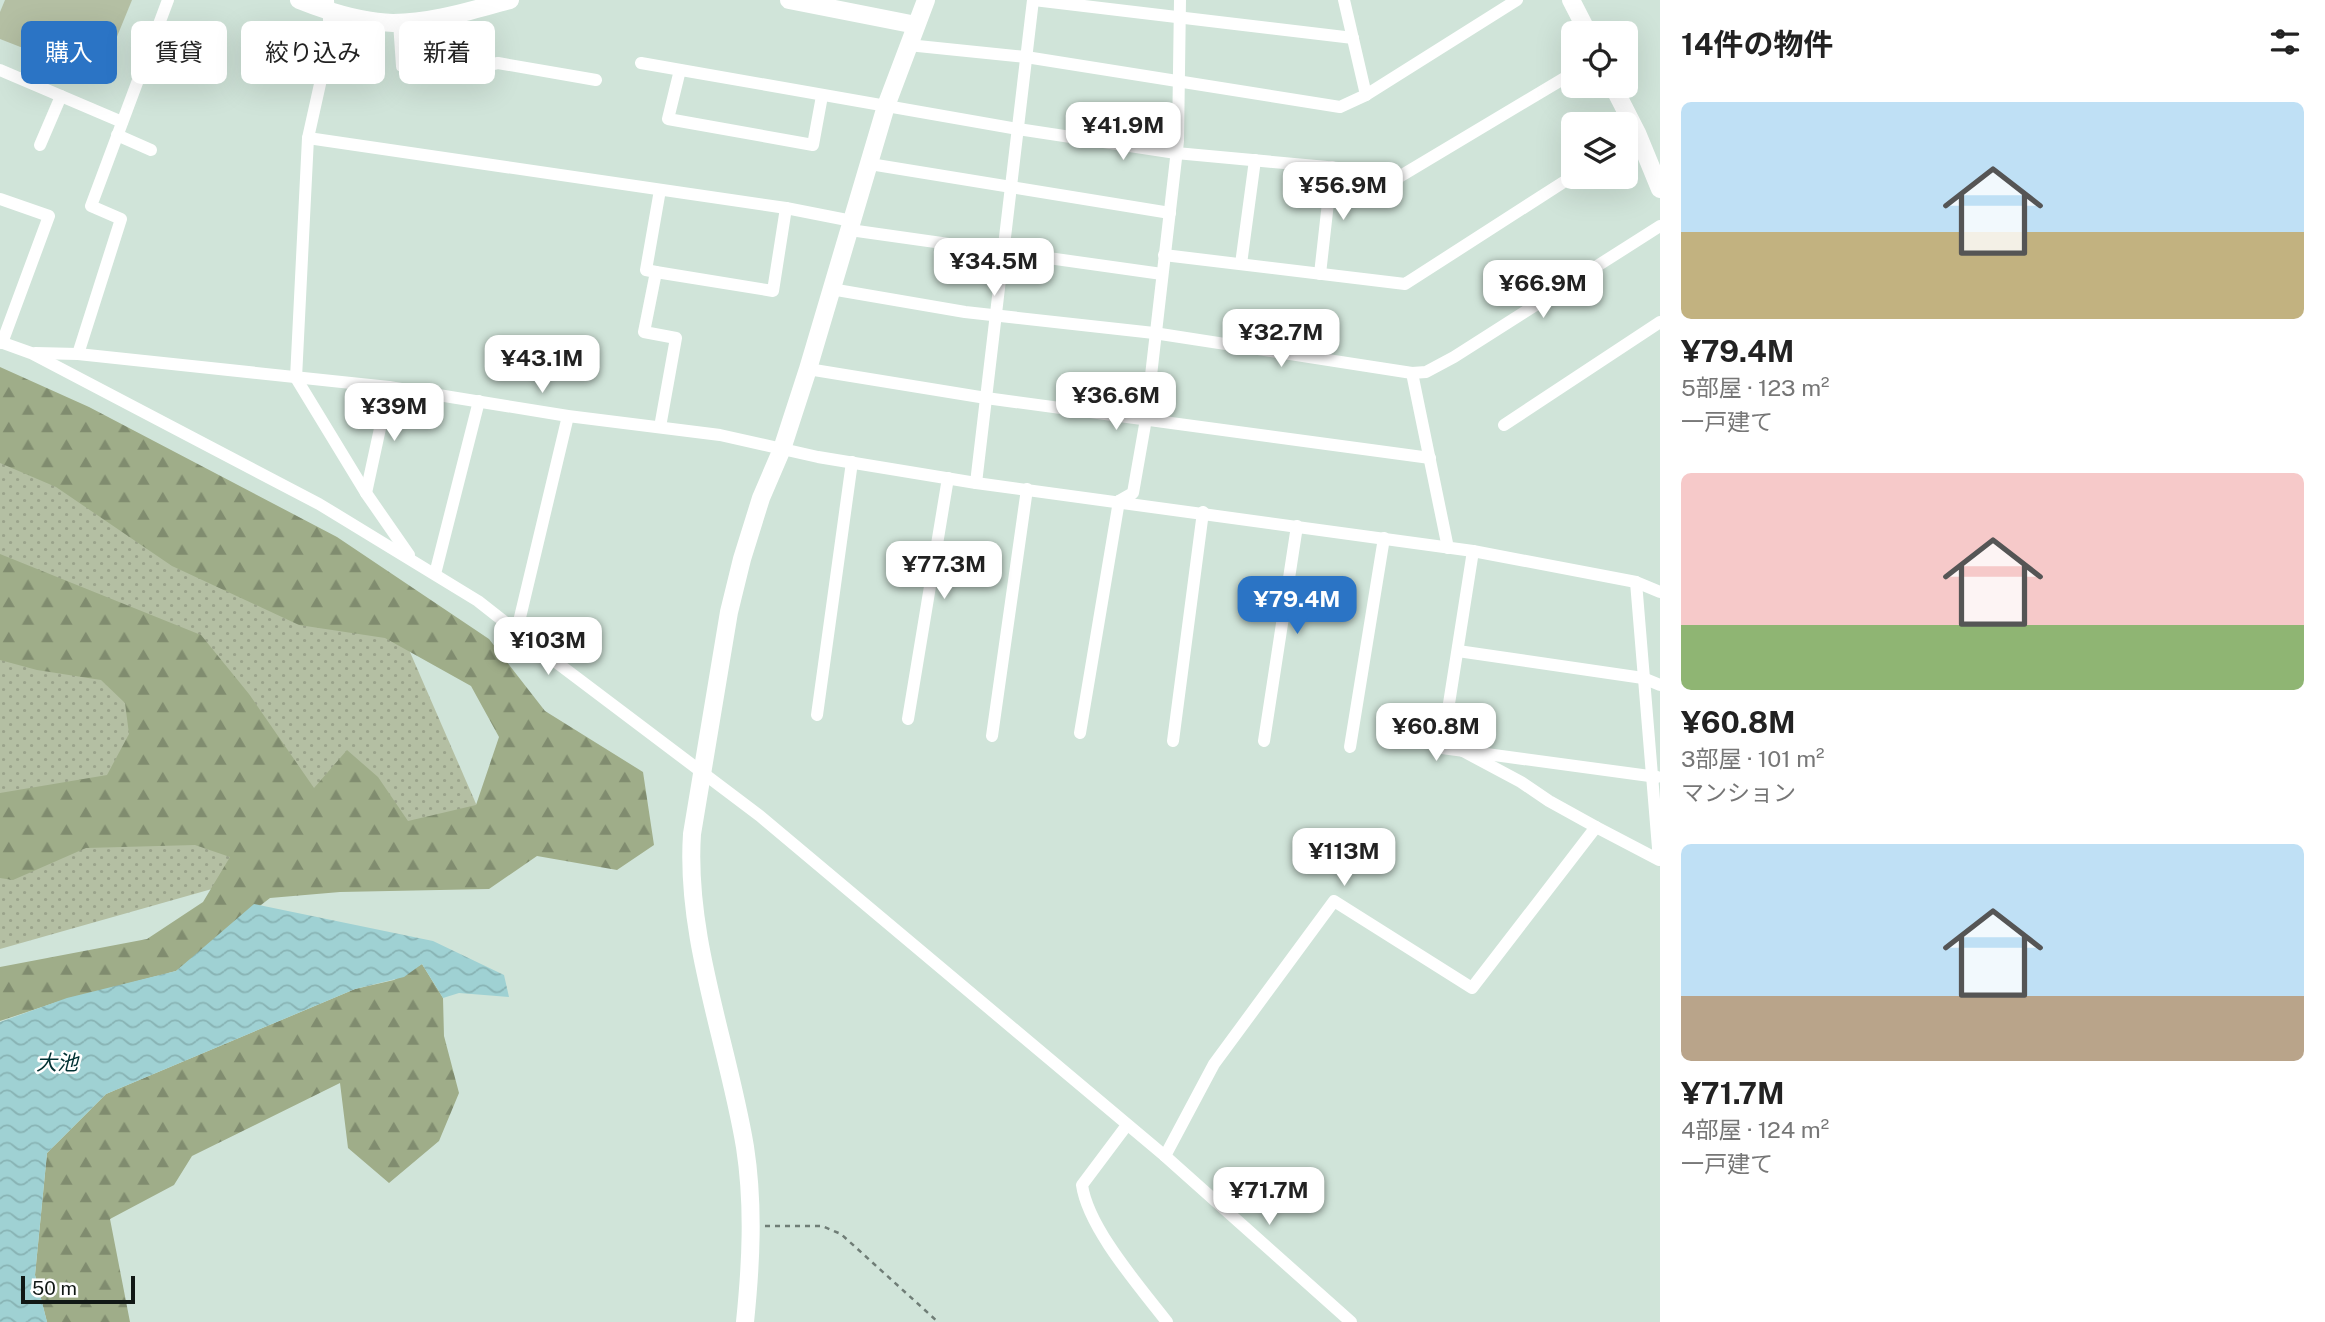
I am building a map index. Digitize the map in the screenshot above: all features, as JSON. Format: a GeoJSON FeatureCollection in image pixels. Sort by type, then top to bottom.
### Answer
{"type":"FeatureCollection","features":[{"type":"Feature","properties":{"kind":"street"},"geometry":{"type":"LineString","coordinates":[[78,354],[121,219],[91,206],[168,0]]}},
{"type":"Feature","properties":{"kind":"street"},"geometry":{"type":"LineString","coordinates":[[299,0],[328,6],[355,18],[399,22]]}},
{"type":"Feature","properties":{"kind":"street"},"geometry":{"type":"LineString","coordinates":[[406,21],[458,14],[510,0]]}},
{"type":"Feature","properties":{"kind":"street"},"geometry":{"type":"LineString","coordinates":[[789,0],[916,25]]}},
{"type":"Feature","properties":{"kind":"street"},"geometry":{"type":"LineString","coordinates":[[744,1322],[752,1226],[745,1149],[697,929],[691,888],[692,834],[729,612],[742,559],[808,369],[886,106],[926,0]]}},
{"type":"Feature","properties":{"kind":"street"},"geometry":{"type":"LineString","coordinates":[[976,483],[1033,0],[1353,38]]}},
{"type":"Feature","properties":{"kind":"street"},"geometry":{"type":"LineString","coordinates":[[1119,501],[1133,493],[1146,419],[1176,153],[1180,0]]}},
{"type":"Feature","properties":{"kind":"street"},"geometry":{"type":"LineString","coordinates":[[1344,0],[1366,95]]}},
{"type":"Feature","properties":{"kind":"street"},"geometry":{"type":"LineString","coordinates":[[908,45],[1026,57],[1340,107],[1366,95],[1517,0]]}},
{"type":"Feature","properties":{"kind":"street"},"geometry":{"type":"LineString","coordinates":[[1571,0],[1582,21]]}},
{"type":"Feature","properties":{"kind":"street"},"geometry":{"type":"LineString","coordinates":[[328,6],[330,39],[308,138],[296,378],[366,493],[412,559]]}},
{"type":"Feature","properties":{"kind":"street"},"geometry":{"type":"LineString","coordinates":[[641,63],[1018,129],[1176,153],[1332,167],[1394,180],[1561,80]]}},
{"type":"Feature","properties":{"kind":"street"},"geometry":{"type":"LineString","coordinates":[[495,64],[596,80]]}},
{"type":"Feature","properties":{"kind":"street"},"geometry":{"type":"LineString","coordinates":[[0,70],[122,122]]}},
{"type":"Feature","properties":{"kind":"street"},"geometry":{"type":"LineString","coordinates":[[680,71],[668,119],[813,145],[822,96]]}},
{"type":"Feature","properties":{"kind":"street"},"geometry":{"type":"LineString","coordinates":[[40,145],[61,96]]}},
{"type":"Feature","properties":{"kind":"street"},"geometry":{"type":"LineString","coordinates":[[117,135],[151,150]]}},
{"type":"Feature","properties":{"kind":"street"},"geometry":{"type":"LineString","coordinates":[[308,138],[786,208],[851,225],[1003,253],[1162,274]]}},
{"type":"Feature","properties":{"kind":"street"},"geometry":{"type":"LineString","coordinates":[[1638,144],[1655,161],[1660,190]]}},
{"type":"Feature","properties":{"kind":"street"},"geometry":{"type":"LineString","coordinates":[[1241,264],[1255,160]]}},
{"type":"Feature","properties":{"kind":"street"},"geometry":{"type":"LineString","coordinates":[[870,164],[1170,213]]}},
{"type":"Feature","properties":{"kind":"street"},"geometry":{"type":"LineString","coordinates":[[1320,274],[1332,167]]}},
{"type":"Feature","properties":{"kind":"street"},"geometry":{"type":"LineString","coordinates":[[1164,255],[1405,284],[1561,184]]}},
{"type":"Feature","properties":{"kind":"street"},"geometry":{"type":"LineString","coordinates":[[660,190],[646,270],[773,291],[786,208]]}},
{"type":"Feature","properties":{"kind":"street"},"geometry":{"type":"LineString","coordinates":[[0,199],[49,216],[1,343],[31,353],[319,504],[478,601],[760,816],[1165,1156],[1351,1322]]}},
{"type":"Feature","properties":{"kind":"street"},"geometry":{"type":"LineString","coordinates":[[831,289],[965,312],[1154,333],[1412,373],[1426,372],[1660,226]]}},
{"type":"Feature","properties":{"kind":"street"},"geometry":{"type":"LineString","coordinates":[[656,272],[644,332],[676,338],[660,427]]}},
{"type":"Feature","properties":{"kind":"street"},"geometry":{"type":"LineString","coordinates":[[1504,425],[1660,322]]}},
{"type":"Feature","properties":{"kind":"street"},"geometry":{"type":"LineString","coordinates":[[31,353],[78,354],[389,387],[720,435],[782,449],[976,483],[1473,551],[1636,582],[1660,592]]}},
{"type":"Feature","properties":{"kind":"street"},"geometry":{"type":"LineString","coordinates":[[808,369],[986,398],[1430,458]]}},
{"type":"Feature","properties":{"kind":"street"},"geometry":{"type":"LineString","coordinates":[[1412,373],[1448,548]]}},
{"type":"Feature","properties":{"kind":"street"},"geometry":{"type":"LineString","coordinates":[[366,493],[389,387]]}},
{"type":"Feature","properties":{"kind":"street"},"geometry":{"type":"LineString","coordinates":[[435,574],[479,401]]}},
{"type":"Feature","properties":{"kind":"street"},"geometry":{"type":"LineString","coordinates":[[517,630],[568,415]]}},
{"type":"Feature","properties":{"kind":"street"},"geometry":{"type":"LineString","coordinates":[[817,715],[852,462]]}},
{"type":"Feature","properties":{"kind":"street"},"geometry":{"type":"LineString","coordinates":[[908,719],[948,478]]}},
{"type":"Feature","properties":{"kind":"street"},"geometry":{"type":"LineString","coordinates":[[992,736],[1027,489]]}},
{"type":"Feature","properties":{"kind":"street"},"geometry":{"type":"LineString","coordinates":[[1080,733],[1119,501]]}},
{"type":"Feature","properties":{"kind":"street"},"geometry":{"type":"LineString","coordinates":[[1173,741],[1203,512]]}},
{"type":"Feature","properties":{"kind":"street"},"geometry":{"type":"LineString","coordinates":[[1264,741],[1297,526]]}},
{"type":"Feature","properties":{"kind":"street"},"geometry":{"type":"LineString","coordinates":[[1350,747],[1384,538]]}},
{"type":"Feature","properties":{"kind":"street"},"geometry":{"type":"LineString","coordinates":[[1473,551],[1443,748],[1656,777]]}},
{"type":"Feature","properties":{"kind":"street"},"geometry":{"type":"LineString","coordinates":[[1636,582],[1643,678],[1656,777],[1660,860]]}},
{"type":"Feature","properties":{"kind":"street"},"geometry":{"type":"LineString","coordinates":[[1458,651],[1643,678],[1660,685]]}},
{"type":"Feature","properties":{"kind":"street"},"geometry":{"type":"LineString","coordinates":[[1463,751],[1521,782],[1549,801],[1660,860]]}},
{"type":"Feature","properties":{"kind":"street"},"geometry":{"type":"LineString","coordinates":[[1165,1156],[1214,1064],[1334,901],[1472,988],[1596,827]]}},
{"type":"Feature","properties":{"kind":"street"},"geometry":{"type":"LineString","coordinates":[[1127,1125],[1082,1185],[1084,1200],[1119,1261],[1167,1322]]}},
{"type":"Feature","properties":{"kind":"path"},"geometry":{"type":"LineString","coordinates":[[752,1226],[822,1226],[841,1234],[939,1322]]}},
{"type":"Feature","properties":{"kind":"green space"},"geometry":{"type":"Polygon","coordinates":[[[5,0],[132,0],[117,37],[117,21],[21,21],[21,47],[0,39],[0,12],[5,0]]]}},
{"type":"Feature","properties":{"kind":"green space"},"geometry":{"type":"Polygon","coordinates":[[[0,367],[89,407],[337,537],[489,639],[545,711],[643,772],[654,845],[617,870],[537,856],[489,889],[340,892],[270,898],[176,971],[57,1002],[0,1021],[0,967],[147,939],[203,902],[230,857],[195,845],[86,848],[13,880],[0,878],[0,793],[107,775],[129,734],[125,703],[101,680],[37,670],[0,660],[0,554],[201,635],[249,694],[314,788],[347,750],[378,777],[408,821],[476,805],[499,737],[471,686],[385,638],[299,625],[172,566],[56,487],[0,463],[0,367]]]}},
{"type":"Feature","properties":{"kind":"green space"},"geometry":{"type":"Polygon","coordinates":[[[0,428],[393,613],[480,813],[0,949],[0,428]]]}},
{"type":"Feature","properties":{"kind":"green space"},"geometry":{"type":"Polygon","coordinates":[[[422,964],[443,998],[444,1036],[459,1093],[439,1141],[389,1183],[348,1148],[340,1083],[192,1156],[174,1185],[110,1219],[130,1322],[47,1322],[35,1275],[47,1153],[106,1094],[355,989],[394,980],[422,964]]]}},
{"type":"Feature","properties":{"kind":"water","name":"大池"},"geometry":{"type":"Polygon","coordinates":[[[254,904],[433,941],[504,975],[509,997],[459,993],[443,998],[422,964],[404,977],[355,989],[106,1094],[47,1153],[35,1275],[47,1322],[0,1322],[0,1022],[67,998],[176,971],[254,904]]]}}]}
